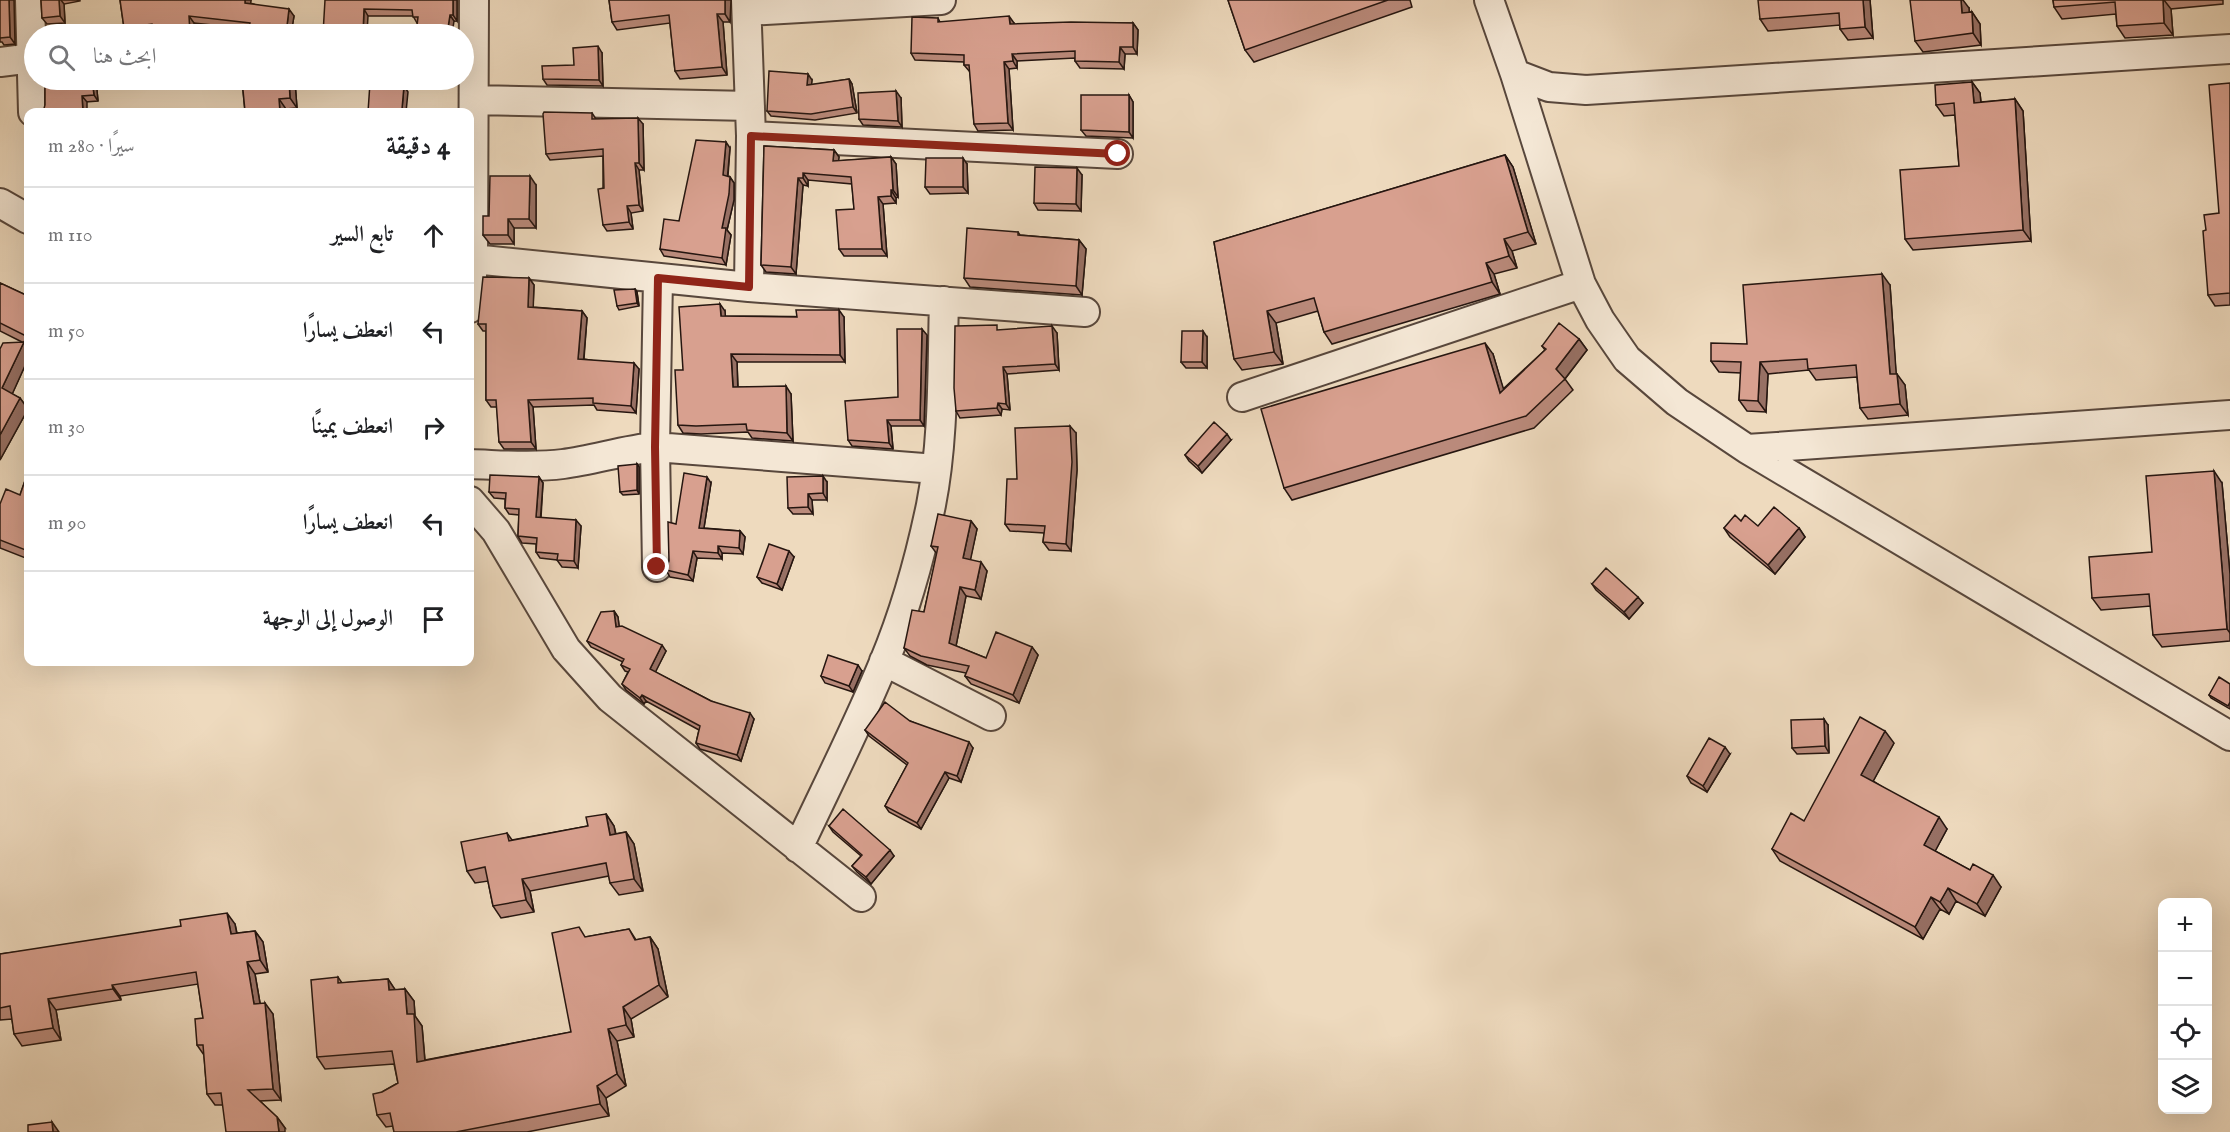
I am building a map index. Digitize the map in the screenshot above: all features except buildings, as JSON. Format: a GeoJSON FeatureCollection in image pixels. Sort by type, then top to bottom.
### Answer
{"type":"FeatureCollection","features":[{"type":"Feature","properties":{"kind":"street"},"geometry":{"type":"LineString","coordinates":[[30,0],[31,24]]}},
{"type":"Feature","properties":{"kind":"street"},"geometry":{"type":"LineString","coordinates":[[473,24],[474,0]]}},
{"type":"Feature","properties":{"kind":"street"},"geometry":{"type":"LineString","coordinates":[[749,287],[751,136],[746,5],[941,0]]}},
{"type":"Feature","properties":{"kind":"street"},"geometry":{"type":"LineString","coordinates":[[1489,0],[1515,74],[1581,284],[1600,320],[1627,359],[1677,402],[1747,449],[2230,736]]}},
{"type":"Feature","properties":{"kind":"street"},"geometry":{"type":"LineString","coordinates":[[1515,74],[1549,87],[1586,90],[2230,49]]}},
{"type":"Feature","properties":{"kind":"street"},"geometry":{"type":"LineString","coordinates":[[0,62],[24,54]]}},
{"type":"Feature","properties":{"kind":"street"},"geometry":{"type":"LineString","coordinates":[[474,83],[750,106]]}},
{"type":"Feature","properties":{"kind":"street"},"geometry":{"type":"LineString","coordinates":[[33,90],[33,108]]}},
{"type":"Feature","properties":{"kind":"street"},"geometry":{"type":"LineString","coordinates":[[470,90],[470,108]]}},
{"type":"Feature","properties":{"kind":"street"},"geometry":{"type":"LineString","coordinates":[[751,136],[1118,154]]}},
{"type":"Feature","properties":{"kind":"street"},"geometry":{"type":"LineString","coordinates":[[0,203],[24,217]]}},
{"type":"Feature","properties":{"kind":"street"},"geometry":{"type":"LineString","coordinates":[[474,246],[658,278],[1085,312]]}},
{"type":"Feature","properties":{"kind":"street"},"geometry":{"type":"LineString","coordinates":[[657,567],[655,447],[658,278]]}},
{"type":"Feature","properties":{"kind":"street"},"geometry":{"type":"LineString","coordinates":[[1242,397],[1581,284]]}},
{"type":"Feature","properties":{"kind":"street"},"geometry":{"type":"LineString","coordinates":[[798,848],[884,661],[914,577],[931,504],[936,469],[941,422],[944,301]]}},
{"type":"Feature","properties":{"kind":"street"},"geometry":{"type":"LineString","coordinates":[[1747,449],[2230,415]]}},
{"type":"Feature","properties":{"kind":"street"},"geometry":{"type":"LineString","coordinates":[[474,464],[536,466],[655,447],[936,469]]}},
{"type":"Feature","properties":{"kind":"street"},"geometry":{"type":"LineString","coordinates":[[474,506],[496,531],[566,649],[610,698],[861,897]]}},
{"type":"Feature","properties":{"kind":"street"},"geometry":{"type":"LineString","coordinates":[[884,661],[991,716]]}},
{"type":"Feature","properties":{"kind":"route"},"geometry":{"type":"LineString","coordinates":[[657,567],[655,447],[658,278],[749,287],[751,136],[1118,154]]}}]}
